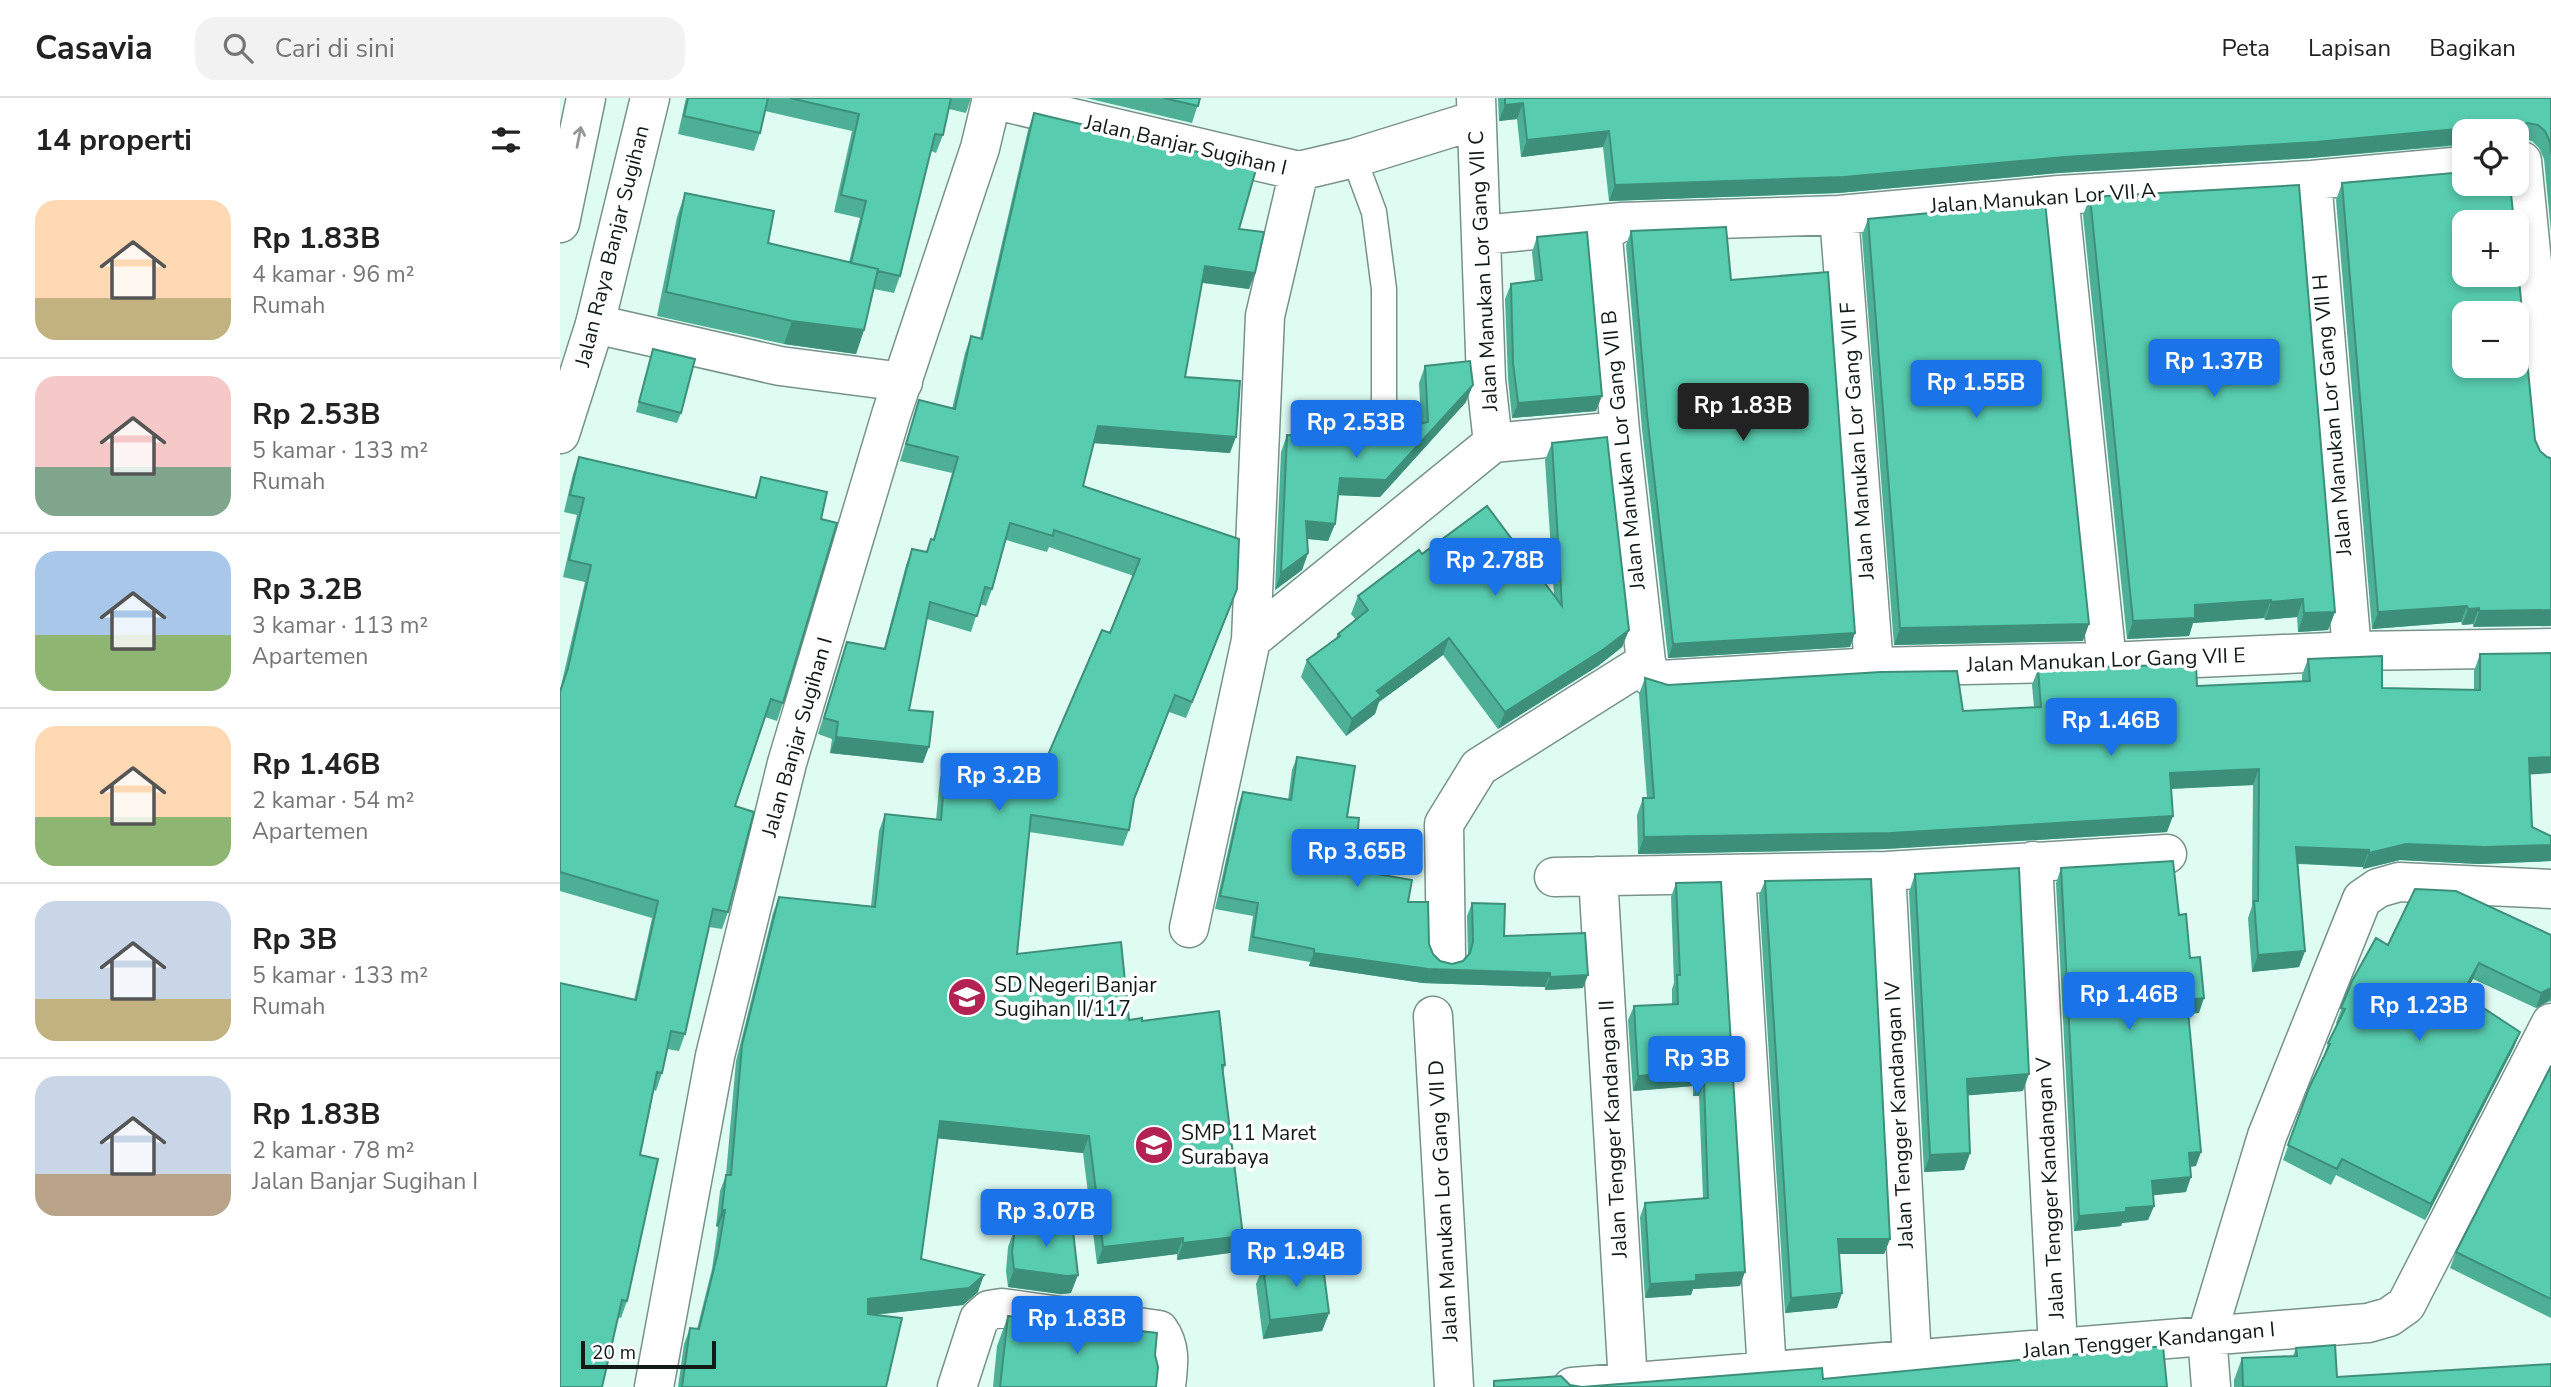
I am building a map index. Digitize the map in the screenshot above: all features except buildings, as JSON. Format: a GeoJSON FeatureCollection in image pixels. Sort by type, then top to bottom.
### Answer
{"type":"FeatureCollection","features":[{"type":"Feature","properties":{"kind":"street"},"geometry":{"type":"LineString","coordinates":[[560,223],[586,98]]}},
{"type":"Feature","properties":{"kind":"street","name":"Jalan Raya Banjar Sugihan"},"geometry":{"type":"LineString","coordinates":[[560,434],[595,324],[650,98]]}},
{"type":"Feature","properties":{"kind":"street","name":"Jalan Banjar Sugihan I"},"geometry":{"type":"LineString","coordinates":[[654,1387],[715,1056],[787,763],[902,382],[980,148],[992,99],[1299,171]]}},
{"type":"Feature","properties":{"kind":"street"},"geometry":{"type":"LineString","coordinates":[[1189,928],[1251,640],[1265,316],[1299,171],[1354,158],[1476,109]]}},
{"type":"Feature","properties":{"kind":"street","name":"Jalan Manukan Lor Gang VII C"},"geometry":{"type":"LineString","coordinates":[[1476,109],[1486,380],[1493,443]]}},
{"type":"Feature","properties":{"kind":"street"},"geometry":{"type":"LineString","coordinates":[[2530,161],[2551,454]]}},
{"type":"Feature","properties":{"kind":"street","name":"Jalan Manukan Lor VII A"},"geometry":{"type":"LineString","coordinates":[[1481,235],[1622,222],[1839,215],[2059,195],[2312,180],[2452,167]]}},
{"type":"Feature","properties":{"kind":"street","name":"Jalan Manukan Lor Gang VII H"},"geometry":{"type":"LineString","coordinates":[[2312,180],[2352,651]]}},
{"type":"Feature","properties":{"kind":"street"},"geometry":{"type":"LineString","coordinates":[[2059,195],[2107,662]]}},
{"type":"Feature","properties":{"kind":"street","name":"Jalan Manukan Lor Gang VII F"},"geometry":{"type":"LineString","coordinates":[[1839,215],[1874,667]]}},
{"type":"Feature","properties":{"kind":"street","name":"Jalan Manukan Lor Gang VII B"},"geometry":{"type":"LineString","coordinates":[[1622,222],[1610,228],[1603,238],[1620,431],[1653,671]]}},
{"type":"Feature","properties":{"kind":"street"},"geometry":{"type":"LineString","coordinates":[[595,324],[780,366],[902,382]]}},
{"type":"Feature","properties":{"kind":"street"},"geometry":{"type":"LineString","coordinates":[[1251,640],[1493,443],[1620,431]]}},
{"type":"Feature","properties":{"kind":"street","name":"Jalan Manukan Lor Gang VII E"},"geometry":{"type":"LineString","coordinates":[[1653,671],[2107,662],[2352,651],[2551,648]]}},
{"type":"Feature","properties":{"kind":"street"},"geometry":{"type":"LineString","coordinates":[[1446,956],[1444,824],[1479,767],[1653,671]]}},
{"type":"Feature","properties":{"kind":"street"},"geometry":{"type":"LineString","coordinates":[[1554,877],[1886,871],[2166,854]]}},
{"type":"Feature","properties":{"kind":"street","name":"Jalan Tengger Kandangan V"},"geometry":{"type":"LineString","coordinates":[[2033,861],[2058,1348]]}},
{"type":"Feature","properties":{"kind":"street","name":"Jalan Tengger Kandangan IV"},"geometry":{"type":"LineString","coordinates":[[1886,871],[1912,1360]]}},
{"type":"Feature","properties":{"kind":"street"},"geometry":{"type":"LineString","coordinates":[[1736,874],[1767,1371]]}},
{"type":"Feature","properties":{"kind":"street","name":"Jalan Tengger Kandangan II"},"geometry":{"type":"LineString","coordinates":[[1598,876],[1628,1383]]}},
{"type":"Feature","properties":{"kind":"street"},"geometry":{"type":"LineString","coordinates":[[2211,1387],[2207,1335],[2267,1136],[2362,899],[2378,888],[2399,881],[2551,889]]}},
{"type":"Feature","properties":{"kind":"street","name":"Jalan Manukan Lor Gang VII D"},"geometry":{"type":"LineString","coordinates":[[1433,1016],[1454,1387]]}},
{"type":"Feature","properties":{"kind":"street","name":"Jalan Tengger Kandangan I"},"geometry":{"type":"LineString","coordinates":[[1572,1387],[2368,1323],[2389,1317],[2406,1305],[2551,1023]]}},
{"type":"Feature","properties":{"kind":"street"},"geometry":{"type":"LineString","coordinates":[[957,1387],[979,1319],[989,1310],[1002,1308],[1159,1330],[1167,1341],[1166,1387]]}},
{"type":"Feature","properties":{"kind":"lane"},"geometry":{"type":"LineString","coordinates":[[1354,158],[1374,212],[1384,289],[1384,402]]}},
{"type":"Feature","properties":{"kind":"place","name":"SD Negeri Banjar Sugihan II/117"},"geometry":{"type":"Point","coordinates":[967,997]}},
{"type":"Feature","properties":{"kind":"place","name":"SMP 11 Maret Surabaya"},"geometry":{"type":"Point","coordinates":[1154,1145]}}]}
